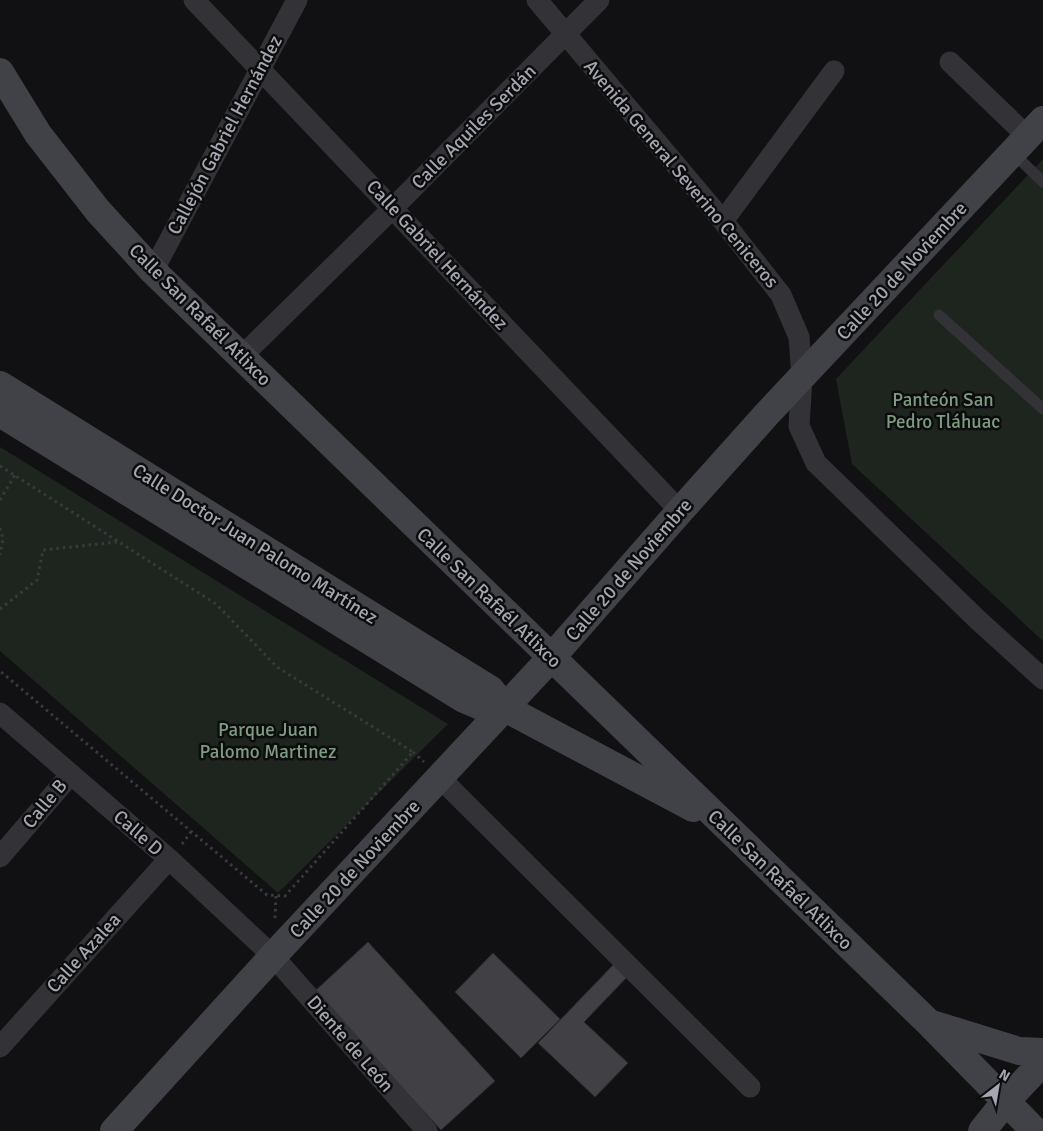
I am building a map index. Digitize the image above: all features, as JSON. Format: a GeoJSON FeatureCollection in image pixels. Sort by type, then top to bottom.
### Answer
{"type":"FeatureCollection","features":[{"type":"Feature","properties":{"kind":"street","name":"Calle Gabriel Hernández"},"geometry":{"type":"LineString","coordinates":[[194,0],[680,512]]}},
{"type":"Feature","properties":{"kind":"street","name":"Callejón Gabriel Hernández"},"geometry":{"type":"LineString","coordinates":[[153,271],[297,0]]}},
{"type":"Feature","properties":{"kind":"street","name":"Avenida General Severino Ceniceros"},"geometry":{"type":"LineString","coordinates":[[538,0],[781,294],[799,337],[802,378],[799,426],[816,463],[978,620],[1043,679]]}},
{"type":"Feature","properties":{"kind":"street","name":"Calle Aquiles Serdán"},"geometry":{"type":"LineString","coordinates":[[241,357],[393,208],[599,0]]}},
{"type":"Feature","properties":{"kind":"street"},"geometry":{"type":"LineString","coordinates":[[950,62],[1028,137]]}},
{"type":"Feature","properties":{"kind":"street"},"geometry":{"type":"LineString","coordinates":[[723,222],[834,71]]}},
{"type":"Feature","properties":{"kind":"street","name":"Calle San Rafaél Atlixco"},"geometry":{"type":"LineString","coordinates":[[0,72],[38,134],[98,211],[153,271],[928,1022],[1034,1131]]}},
{"type":"Feature","properties":{"kind":"street","name":"Calle 20 de Noviembre"},"geometry":{"type":"LineString","coordinates":[[114,1131],[273,956],[551,658],[802,378],[1028,137]]}},
{"type":"Feature","properties":{"kind":"street","name":"Calle Doctor Juan Palomo Martínez"},"geometry":{"type":"LineString","coordinates":[[0,386],[491,690],[505,708],[721,823]]}},
{"type":"Feature","properties":{"kind":"street","name":"Calle Doctor Juan Palomo Martínez"},"geometry":{"type":"LineString","coordinates":[[0,413],[464,699],[488,709],[505,708]]}},
{"type":"Feature","properties":{"kind":"street","name":"Calle D"},"geometry":{"type":"LineString","coordinates":[[0,713],[169,859],[273,956]]}},
{"type":"Feature","properties":{"kind":"street","name":"Calle B"},"geometry":{"type":"LineString","coordinates":[[0,857],[71,774]]}},
{"type":"Feature","properties":{"kind":"street"},"geometry":{"type":"LineString","coordinates":[[440,778],[750,1087]]}},
{"type":"Feature","properties":{"kind":"street","name":"Calle Azalea"},"geometry":{"type":"LineString","coordinates":[[0,1047],[169,859]]}},
{"type":"Feature","properties":{"kind":"street","name":"Diente de León"},"geometry":{"type":"LineString","coordinates":[[273,956],[427,1131]]}},
{"type":"Feature","properties":{"kind":"street"},"geometry":{"type":"LineString","coordinates":[[928,1022],[1019,1050],[1043,1052]]}},
{"type":"Feature","properties":{"kind":"street"},"geometry":{"type":"LineString","coordinates":[[982,1131],[1006,1101],[1043,1062]]}},
{"type":"Feature","properties":{"kind":"lane"},"geometry":{"type":"LineString","coordinates":[[1028,137],[1043,182]]}},
{"type":"Feature","properties":{"kind":"lane"},"geometry":{"type":"LineString","coordinates":[[939,315],[1043,409]]}},
{"type":"Feature","properties":{"kind":"path"},"geometry":{"type":"LineString","coordinates":[[0,466],[216,604],[277,667],[413,752],[285,896],[266,895],[0,671]]}},
{"type":"Feature","properties":{"kind":"path"},"geometry":{"type":"LineString","coordinates":[[0,500],[15,474]]}},
{"type":"Feature","properties":{"kind":"path"},"geometry":{"type":"LineString","coordinates":[[0,528],[3,539],[0,555]]}},
{"type":"Feature","properties":{"kind":"path"},"geometry":{"type":"LineString","coordinates":[[1,608],[37,580],[43,550],[118,542]]}},
{"type":"Feature","properties":{"kind":"green space","name":"Panteón San Pedro Tláhuac"},"geometry":{"type":"Polygon","coordinates":[[[1043,159],[1043,641],[852,464],[836,379],[1043,159]]]}},
{"type":"Feature","properties":{"kind":"green space","name":"Parque Juan Palomo Martinez"},"geometry":{"type":"Polygon","coordinates":[[[0,447],[448,724],[278,893],[0,651],[0,447]]]}},
{"type":"Feature","properties":{"kind":"building"},"geometry":{"type":"Polygon","coordinates":[[[368,942],[495,1081],[441,1130],[314,992],[368,942]]]}},
{"type":"Feature","properties":{"kind":"building"},"geometry":{"type":"Polygon","coordinates":[[[493,953],[560,1019],[521,1058],[455,992],[493,953]]]}},
{"type":"Feature","properties":{"kind":"building"},"geometry":{"type":"Polygon","coordinates":[[[616,962],[630,974],[584,1022],[628,1063],[595,1097],[538,1043],[616,962]]]}}]}
